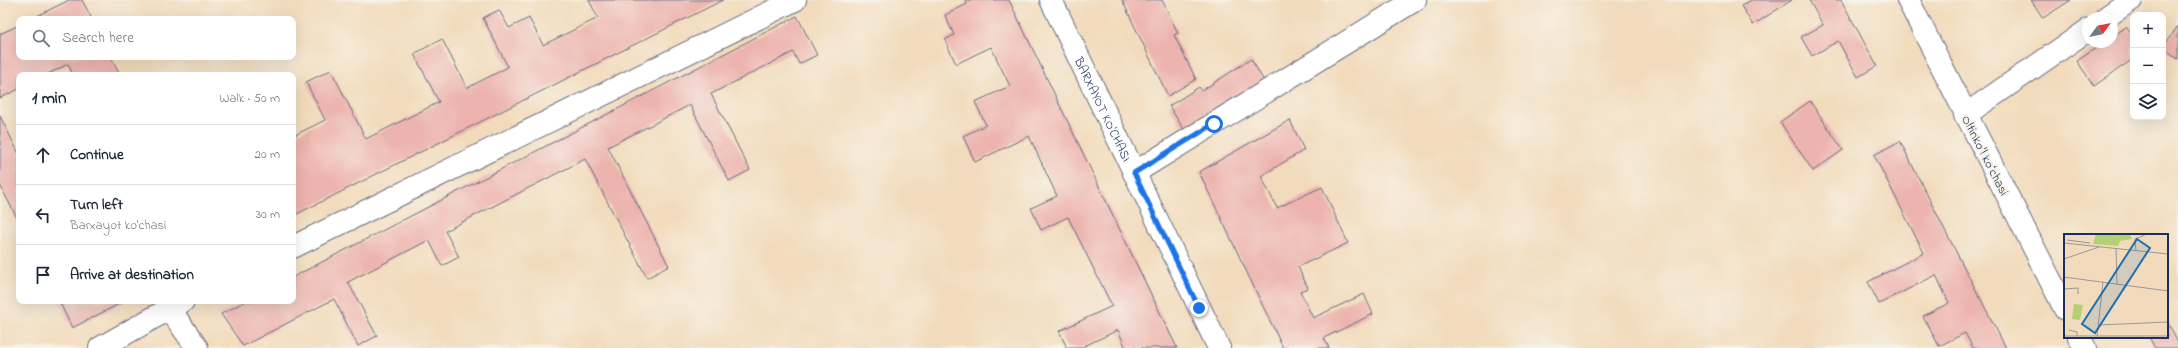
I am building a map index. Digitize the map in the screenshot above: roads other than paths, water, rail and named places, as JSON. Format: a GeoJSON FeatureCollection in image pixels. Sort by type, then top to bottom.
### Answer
{"type":"FeatureCollection","features":[{"type":"Feature","properties":{"kind":"street"},"geometry":{"type":"LineString","coordinates":[[296,246],[795,0]]}},
{"type":"Feature","properties":{"kind":"street","name":"BARXAYOT KO'CHASI"},"geometry":{"type":"LineString","coordinates":[[1051,0],[1218,348]]}},
{"type":"Feature","properties":{"kind":"street"},"geometry":{"type":"LineString","coordinates":[[1134,173],[1415,0]]}},
{"type":"Feature","properties":{"kind":"street","name":"Oltinkoʻl koʻchasi"},"geometry":{"type":"LineString","coordinates":[[1908,0],[1965,115],[2064,307]]}},
{"type":"Feature","properties":{"kind":"street"},"geometry":{"type":"LineString","coordinates":[[2114,12],[2131,0]]}},
{"type":"Feature","properties":{"kind":"street"},"geometry":{"type":"LineString","coordinates":[[1965,115],[2082,34]]}},
{"type":"Feature","properties":{"kind":"street"},"geometry":{"type":"LineString","coordinates":[[100,348],[176,304],[197,348]]}},
{"type":"Feature","properties":{"kind":"street"},"geometry":{"type":"LineString","coordinates":[[2080,338],[2085,348]]}}]}
